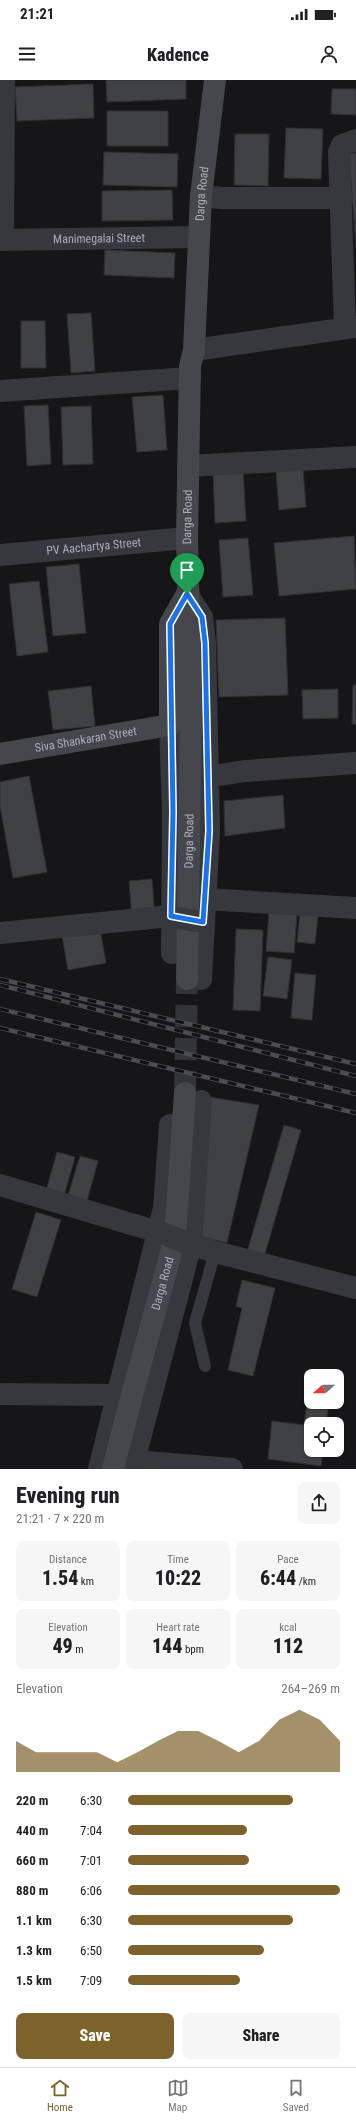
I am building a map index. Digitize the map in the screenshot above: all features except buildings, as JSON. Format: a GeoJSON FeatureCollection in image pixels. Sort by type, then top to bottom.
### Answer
{"type":"FeatureCollection","features":[{"type":"Feature","properties":{"kind":"street"},"geometry":{"type":"LineString","coordinates":[[1,240],[4,80]]}},
{"type":"Feature","properties":{"kind":"street","name":"Darga Road"},"geometry":{"type":"LineString","coordinates":[[187,920],[194,979],[191,711],[187,594],[190,378],[194,350],[201,196],[215,80]]}},
{"type":"Feature","properties":{"kind":"street"},"geometry":{"type":"LineString","coordinates":[[194,350],[351,328],[339,152],[342,145],[356,140]]}},
{"type":"Feature","properties":{"kind":"street"},"geometry":{"type":"LineString","coordinates":[[201,196],[342,198]]}},
{"type":"Feature","properties":{"kind":"street","name":"Manimegalai Street"},"geometry":{"type":"LineString","coordinates":[[1,240],[198,237]]}},
{"type":"Feature","properties":{"kind":"street"},"geometry":{"type":"LineString","coordinates":[[0,391],[190,378]]}},
{"type":"Feature","properties":{"kind":"street"},"geometry":{"type":"LineString","coordinates":[[188,466],[356,457]]}},
{"type":"Feature","properties":{"kind":"street","name":"PV Aachartya Street"},"geometry":{"type":"LineString","coordinates":[[0,555],[187,538]]}},
{"type":"Feature","properties":{"kind":"street"},"geometry":{"type":"LineString","coordinates":[[172,952],[187,920],[205,899],[209,831],[205,643],[202,617],[187,594],[170,624],[170,725],[173,812],[187,920]]}},
{"type":"Feature","properties":{"kind":"street","name":"Siva Shankaran Street"},"geometry":{"type":"LineString","coordinates":[[0,754],[170,725]]}},
{"type":"Feature","properties":{"kind":"street"},"geometry":{"type":"LineString","coordinates":[[208,777],[245,771],[356,763]]}},
{"type":"Feature","properties":{"kind":"street"},"geometry":{"type":"LineString","coordinates":[[205,899],[356,908]]}},
{"type":"Feature","properties":{"kind":"street"},"geometry":{"type":"LineString","coordinates":[[0,933],[187,920]]}},
{"type":"Feature","properties":{"kind":"street","name":"Darga Road"},"geometry":{"type":"LineString","coordinates":[[113,1469],[171,1253],[193,1097],[175,1238]]}},
{"type":"Feature","properties":{"kind":"street"},"geometry":{"type":"LineString","coordinates":[[170,1125],[164,1208],[175,1238],[170,1324],[133,1465],[232,1469]]}},
{"type":"Feature","properties":{"kind":"street"},"geometry":{"type":"LineString","coordinates":[[0,1185],[175,1238],[215,1252],[356,1288]]}},
{"type":"Feature","properties":{"kind":"street"},"geometry":{"type":"LineString","coordinates":[[99,1469],[117,1395],[175,1238]]}},
{"type":"Feature","properties":{"kind":"street"},"geometry":{"type":"LineString","coordinates":[[0,1394],[117,1395]]}},
{"type":"Feature","properties":{"kind":"lane"},"geometry":{"type":"LineString","coordinates":[[206,1366],[195,1323],[215,1252]]}},
{"type":"Feature","properties":{"kind":"lane"},"geometry":{"type":"LineString","coordinates":[[170,1324],[195,1323]]}},
{"type":"Feature","properties":{"kind":"tunnel"},"geometry":{"type":"LineString","coordinates":[[185,1093],[187,979]]}},
{"type":"Feature","properties":{"kind":"railway"},"geometry":{"type":"LineString","coordinates":[[0,979],[356,1064]]}},
{"type":"Feature","properties":{"kind":"railway"},"geometry":{"type":"LineString","coordinates":[[0,985],[356,1076]]}},
{"type":"Feature","properties":{"kind":"railway"},"geometry":{"type":"LineString","coordinates":[[0,1009],[356,1094]]}},
{"type":"Feature","properties":{"kind":"railway"},"geometry":{"type":"LineString","coordinates":[[0,1028],[356,1113]]}},
{"type":"Feature","properties":{"kind":"route"},"geometry":{"type":"LineString","coordinates":[[187,594],[202,617],[205,643],[209,831],[203,922],[171,916],[173,812],[170,725],[170,624],[187,594]]}}]}
